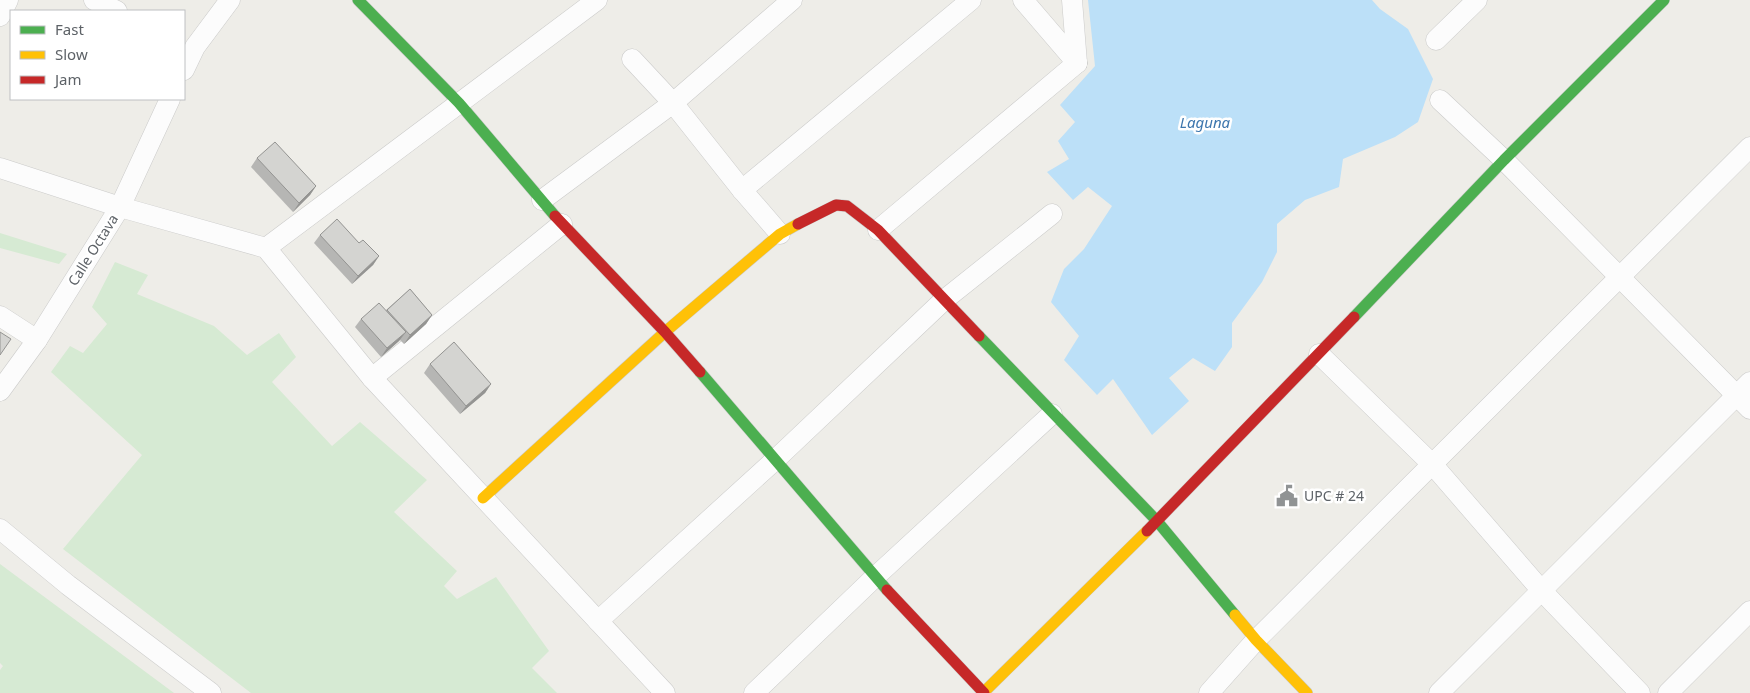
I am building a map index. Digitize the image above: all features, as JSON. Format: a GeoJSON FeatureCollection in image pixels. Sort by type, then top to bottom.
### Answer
{"type":"FeatureCollection","features":[{"type":"Feature","properties":{"kind":"street"},"geometry":{"type":"LineString","coordinates":[[0,16],[8,0]]}},
{"type":"Feature","properties":{"kind":"street"},"geometry":{"type":"LineString","coordinates":[[94,0],[115,10]]}},
{"type":"Feature","properties":{"kind":"street"},"geometry":{"type":"LineString","coordinates":[[185,65],[189,44],[230,0]]}},
{"type":"Feature","properties":{"kind":"street"},"geometry":{"type":"LineString","coordinates":[[358,0],[460,103],[562,224],[665,332],[776,459],[875,577],[984,693],[1157,521],[1320,354],[1504,160],[1664,0]]}},
{"type":"Feature","properties":{"kind":"street"},"geometry":{"type":"LineString","coordinates":[[266,248],[597,0]]}},
{"type":"Feature","properties":{"kind":"street"},"geometry":{"type":"LineString","coordinates":[[542,200],[673,103],[792,0]]}},
{"type":"Feature","properties":{"kind":"street"},"geometry":{"type":"LineString","coordinates":[[742,190],[971,0]]}},
{"type":"Feature","properties":{"kind":"street"},"geometry":{"type":"LineString","coordinates":[[1024,0],[1077,63]]}},
{"type":"Feature","properties":{"kind":"street"},"geometry":{"type":"LineString","coordinates":[[1072,0],[1077,63]]}},
{"type":"Feature","properties":{"kind":"street"},"geometry":{"type":"LineString","coordinates":[[1436,40],[1477,0]]}},
{"type":"Feature","properties":{"kind":"street"},"geometry":{"type":"LineString","coordinates":[[632,59],[673,103],[742,190],[780,234]]}},
{"type":"Feature","properties":{"kind":"street"},"geometry":{"type":"LineString","coordinates":[[878,230],[1077,63]]}},
{"type":"Feature","properties":{"kind":"street","name":"Calle Octava"},"geometry":{"type":"LineString","coordinates":[[0,391],[37,340],[120,207],[170,100]]}},
{"type":"Feature","properties":{"kind":"street"},"geometry":{"type":"LineString","coordinates":[[1440,100],[1504,160],[1619,278],[1746,396],[1542,591],[1440,693]]}},
{"type":"Feature","properties":{"kind":"street"},"geometry":{"type":"LineString","coordinates":[[1209,693],[1256,640],[1750,147]]}},
{"type":"Feature","properties":{"kind":"street"},"geometry":{"type":"LineString","coordinates":[[0,168],[120,207],[266,248],[372,378],[665,693]]}},
{"type":"Feature","properties":{"kind":"street"},"geometry":{"type":"LineString","coordinates":[[483,498],[665,332],[780,234],[836,205],[847,206],[878,230],[1052,414],[1157,521],[1256,640],[1307,693]]}},
{"type":"Feature","properties":{"kind":"street"},"geometry":{"type":"LineString","coordinates":[[598,621],[776,459],[944,300],[1052,214]]}},
{"type":"Feature","properties":{"kind":"street"},"geometry":{"type":"LineString","coordinates":[[372,378],[562,224]]}},
{"type":"Feature","properties":{"kind":"street"},"geometry":{"type":"LineString","coordinates":[[0,316],[37,340]]}},
{"type":"Feature","properties":{"kind":"street"},"geometry":{"type":"LineString","coordinates":[[1320,354],[1433,465],[1542,591],[1640,693]]}},
{"type":"Feature","properties":{"kind":"street"},"geometry":{"type":"LineString","coordinates":[[754,693],[875,577],[1052,414]]}},
{"type":"Feature","properties":{"kind":"street"},"geometry":{"type":"LineString","coordinates":[[0,529],[75,591],[211,693]]}},
{"type":"Feature","properties":{"kind":"street"},"geometry":{"type":"LineString","coordinates":[[1668,693],[1750,611]]}},
{"type":"Feature","properties":{"kind":"green space"},"geometry":{"type":"Polygon","coordinates":[[[0,233],[67,254],[59,264],[0,248],[0,233]]]}},
{"type":"Feature","properties":{"kind":"green space"},"geometry":{"type":"Polygon","coordinates":[[[115,262],[148,275],[137,294],[214,326],[247,355],[279,333],[296,357],[272,382],[332,446],[360,422],[427,480],[394,512],[457,571],[444,586],[457,599],[496,577],[549,651],[532,668],[557,693],[251,693],[63,549],[142,455],[51,372],[70,346],[83,353],[107,324],[92,307],[115,262]]]}},
{"type":"Feature","properties":{"kind":"green space"},"geometry":{"type":"Polygon","coordinates":[[[0,564],[174,693],[0,693],[0,670],[3,666],[0,663],[0,564]]]}},
{"type":"Feature","properties":{"kind":"water","name":"Laguna"},"geometry":{"type":"Polygon","coordinates":[[[1088,0],[1372,0],[1380,9],[1408,29],[1433,79],[1418,122],[1395,137],[1343,159],[1339,187],[1305,200],[1277,224],[1277,252],[1262,282],[1232,323],[1232,347],[1215,371],[1193,358],[1169,378],[1189,401],[1152,435],[1113,379],[1097,395],[1064,360],[1079,336],[1051,302],[1064,269],[1084,249],[1112,206],[1088,187],[1073,200],[1047,172],[1069,159],[1058,141],[1075,122],[1060,105],[1095,66],[1088,0]]]}},
{"type":"Feature","properties":{"kind":"building"},"geometry":{"type":"Polygon","coordinates":[[[275,142],[316,186],[299,203],[257,158],[275,142]]]}},
{"type":"Feature","properties":{"kind":"building"},"geometry":{"type":"Polygon","coordinates":[[[337,219],[359,243],[363,240],[379,256],[358,276],[320,235],[337,219]]]}},
{"type":"Feature","properties":{"kind":"building"},"geometry":{"type":"Polygon","coordinates":[[[410,289],[432,315],[410,335],[387,310],[410,289]]]}},
{"type":"Feature","properties":{"kind":"building"},"geometry":{"type":"Polygon","coordinates":[[[379,303],[406,332],[387,348],[361,319],[379,303]]]}},
{"type":"Feature","properties":{"kind":"building"},"geometry":{"type":"Polygon","coordinates":[[[0,332],[11,339],[0,355],[0,332]]]}},
{"type":"Feature","properties":{"kind":"building"},"geometry":{"type":"Polygon","coordinates":[[[454,342],[491,384],[466,406],[430,364],[454,342]]]}},
{"type":"Feature","properties":{"kind":"traffic: fast"},"geometry":{"type":"LineString","coordinates":[[358,0],[459,103],[555,216]]}},
{"type":"Feature","properties":{"kind":"traffic: fast"},"geometry":{"type":"LineString","coordinates":[[1354,317],[1504,160],[1664,0]]}},
{"type":"Feature","properties":{"kind":"traffic: fast"},"geometry":{"type":"LineString","coordinates":[[979,336],[1157,521],[1235,615]]}},
{"type":"Feature","properties":{"kind":"traffic: fast"},"geometry":{"type":"LineString","coordinates":[[700,372],[887,590]]}},
{"type":"Feature","properties":{"kind":"traffic: slow"},"geometry":{"type":"LineString","coordinates":[[483,498],[665,332],[780,234],[798,224]]}},
{"type":"Feature","properties":{"kind":"traffic: slow"},"geometry":{"type":"LineString","coordinates":[[983,693],[1147,531]]}},
{"type":"Feature","properties":{"kind":"traffic: slow"},"geometry":{"type":"LineString","coordinates":[[1235,615],[1256,640],[1307,693]]}},
{"type":"Feature","properties":{"kind":"traffic: jam"},"geometry":{"type":"LineString","coordinates":[[798,224],[836,205],[847,206],[878,230],[979,336]]}},
{"type":"Feature","properties":{"kind":"traffic: jam"},"geometry":{"type":"LineString","coordinates":[[555,216],[665,332],[700,372]]}},
{"type":"Feature","properties":{"kind":"traffic: jam"},"geometry":{"type":"LineString","coordinates":[[1147,531],[1354,317]]}},
{"type":"Feature","properties":{"kind":"traffic: jam"},"geometry":{"type":"LineString","coordinates":[[887,590],[984,693]]}},
{"type":"Feature","properties":{"kind":"place","name":"UPC # 24"},"geometry":{"type":"Point","coordinates":[1287,496]}}]}
